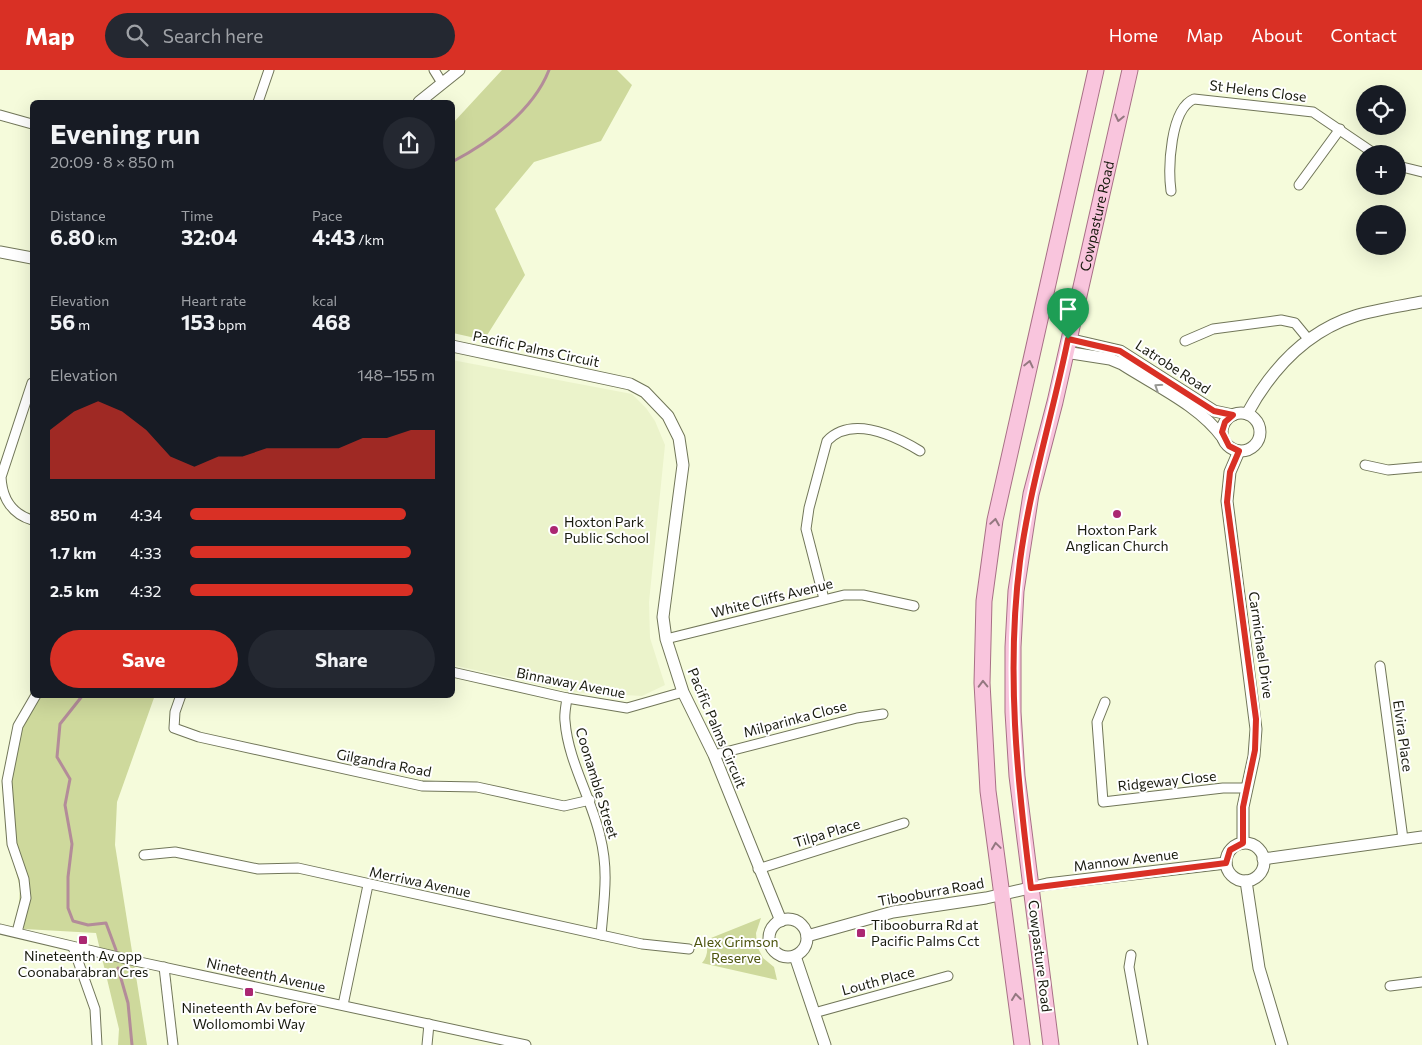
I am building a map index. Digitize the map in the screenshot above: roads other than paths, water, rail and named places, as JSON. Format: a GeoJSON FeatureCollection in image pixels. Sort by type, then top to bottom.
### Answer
{"type":"FeatureCollection","features":[{"type":"Feature","properties":{"kind":"main road","name":"Cowpasture Road"},"geometry":{"type":"LineString","coordinates":[[1022,1045],[986,761],[982,683],[984,601],[997,511],[1096,70]]}},
{"type":"Feature","properties":{"kind":"main road","name":"Cowpasture Road"},"geometry":{"type":"LineString","coordinates":[[1051,1045],[1017,776],[1013,712],[1013,646],[1020,559],[1031,494],[1055,402],[1066,345],[1130,70]]}},
{"type":"Feature","properties":{"kind":"street"},"geometry":{"type":"LineString","coordinates":[[259,100],[269,70]]}},
{"type":"Feature","properties":{"kind":"street"},"geometry":{"type":"LineString","coordinates":[[434,70],[442,83]]}},
{"type":"Feature","properties":{"kind":"street"},"geometry":{"type":"LineString","coordinates":[[421,100],[458,70]]}},
{"type":"Feature","properties":{"kind":"street","name":"St Helens Close"},"geometry":{"type":"LineString","coordinates":[[1171,191],[1169,162],[1180,116],[1184,105],[1194,99],[1304,109],[1320,115],[1362,145]]}},
{"type":"Feature","properties":{"kind":"street"},"geometry":{"type":"LineString","coordinates":[[0,115],[30,123]]}},
{"type":"Feature","properties":{"kind":"street"},"geometry":{"type":"LineString","coordinates":[[1299,185],[1340,129]]}},
{"type":"Feature","properties":{"kind":"street"},"geometry":{"type":"LineString","coordinates":[[1406,168],[1422,172]]}},
{"type":"Feature","properties":{"kind":"street"},"geometry":{"type":"LineString","coordinates":[[0,252],[30,258]]}},
{"type":"Feature","properties":{"kind":"street"},"geometry":{"type":"LineString","coordinates":[[1247,414],[1260,391],[1278,367],[1309,340],[1352,317],[1422,302]]}},
{"type":"Feature","properties":{"kind":"street"},"geometry":{"type":"LineString","coordinates":[[1185,341],[1213,329],[1282,320],[1295,323],[1309,340]]}},
{"type":"Feature","properties":{"kind":"street","name":"Latrobe Road"},"geometry":{"type":"LineString","coordinates":[[1066,345],[1120,351],[1214,411],[1233,415]]}},
{"type":"Feature","properties":{"kind":"street","name":"Latrobe Road"},"geometry":{"type":"LineString","coordinates":[[1066,345],[1122,364],[1198,412],[1212,424],[1223,438]]}},
{"type":"Feature","properties":{"kind":"street","name":"Pacific Palms Circuit"},"geometry":{"type":"LineString","coordinates":[[455,347],[630,384],[645,392],[668,416],[679,438],[683,465],[663,617],[666,639],[683,692],[714,754],[758,869],[781,921]]}},
{"type":"Feature","properties":{"kind":"street"},"geometry":{"type":"LineString","coordinates":[[30,389],[1,477],[2,488],[11,508],[19,515],[30,519]]}},
{"type":"Feature","properties":{"kind":"street"},"geometry":{"type":"LineString","coordinates":[[1247,414],[1256,421],[1260,436],[1254,446],[1239,451],[1229,446],[1223,438],[1225,422],[1233,415],[1247,414]]}},
{"type":"Feature","properties":{"kind":"street"},"geometry":{"type":"LineString","coordinates":[[824,599],[806,529],[813,490],[827,441],[835,433],[845,428],[860,429],[898,438],[920,452]]}},
{"type":"Feature","properties":{"kind":"street","name":"Carmichael Drive"},"geometry":{"type":"LineString","coordinates":[[1239,451],[1230,472],[1227,502],[1256,719],[1255,750],[1245,788],[1242,824],[1243,843]]}},
{"type":"Feature","properties":{"kind":"street"},"geometry":{"type":"LineString","coordinates":[[1365,465],[1388,470],[1422,466]]}},
{"type":"Feature","properties":{"kind":"street","name":"White Cliffs Avenue"},"geometry":{"type":"LineString","coordinates":[[666,639],[824,599],[856,594],[914,606]]}},
{"type":"Feature","properties":{"kind":"street","name":"Elvira Place"},"geometry":{"type":"LineString","coordinates":[[1380,666],[1403,839]]}},
{"type":"Feature","properties":{"kind":"street","name":"Binnaway Avenue"},"geometry":{"type":"LineString","coordinates":[[455,673],[567,698],[627,708],[683,692]]}},
{"type":"Feature","properties":{"kind":"street"},"geometry":{"type":"LineString","coordinates":[[17,932],[26,898],[24,880],[12,844],[8,822],[6,781],[18,726],[34,698]]}},
{"type":"Feature","properties":{"kind":"street","name":"Gilgandra Road"},"geometry":{"type":"LineString","coordinates":[[180,698],[175,712],[174,728],[199,737],[422,786],[477,787],[564,806],[590,800]]}},
{"type":"Feature","properties":{"kind":"street","name":"Coonamble Street"},"geometry":{"type":"LineString","coordinates":[[567,698],[565,721],[572,753],[590,800],[600,836],[607,873],[601,935]]}},
{"type":"Feature","properties":{"kind":"street","name":"Ridgeway Close"},"geometry":{"type":"LineString","coordinates":[[1105,702],[1097,722],[1103,802],[1223,788],[1245,788]]}},
{"type":"Feature","properties":{"kind":"street","name":"Milparinka Close"},"geometry":{"type":"LineString","coordinates":[[714,754],[857,718],[883,714]]}},
{"type":"Feature","properties":{"kind":"street","name":"Tilpa Place"},"geometry":{"type":"LineString","coordinates":[[758,869],[904,823]]}},
{"type":"Feature","properties":{"kind":"street"},"geometry":{"type":"LineString","coordinates":[[1263,858],[1422,837]]}},
{"type":"Feature","properties":{"kind":"street"},"geometry":{"type":"LineString","coordinates":[[1243,843],[1256,847],[1263,858],[1260,873],[1246,880],[1232,876],[1226,863],[1230,850],[1243,843]]}},
{"type":"Feature","properties":{"kind":"street","name":"Merriwa Avenue"},"geometry":{"type":"LineString","coordinates":[[144,855],[175,852],[258,869],[298,868],[642,944],[689,949]]}},
{"type":"Feature","properties":{"kind":"street","name":"Mannow Avenue"},"geometry":{"type":"LineString","coordinates":[[1002,894],[1031,888],[1226,863]]}},
{"type":"Feature","properties":{"kind":"street"},"geometry":{"type":"LineString","coordinates":[[1246,880],[1259,968],[1282,1045]]}},
{"type":"Feature","properties":{"kind":"street"},"geometry":{"type":"LineString","coordinates":[[343,1005],[368,885]]}},
{"type":"Feature","properties":{"kind":"street","name":"Tibooburra Road"},"geometry":{"type":"LineString","coordinates":[[807,936],[893,912],[1002,894]]}},
{"type":"Feature","properties":{"kind":"street"},"geometry":{"type":"LineString","coordinates":[[791,920],[800,924],[807,936],[802,950],[794,956],[780,955],[770,945],[771,930],[781,921],[791,920]]}},
{"type":"Feature","properties":{"kind":"street","name":"Nineteenth Avenue"},"geometry":{"type":"LineString","coordinates":[[0,929],[72,947],[526,1045]]}},
{"type":"Feature","properties":{"kind":"street"},"geometry":{"type":"LineString","coordinates":[[72,947],[95,1009],[97,1045]]}},
{"type":"Feature","properties":{"kind":"street"},"geometry":{"type":"LineString","coordinates":[[1131,955],[1129,967],[1144,1045]]}},
{"type":"Feature","properties":{"kind":"street"},"geometry":{"type":"LineString","coordinates":[[794,956],[825,1045]]}},
{"type":"Feature","properties":{"kind":"street"},"geometry":{"type":"LineString","coordinates":[[164,967],[173,1045]]}},
{"type":"Feature","properties":{"kind":"street","name":"Louth Place"},"geometry":{"type":"LineString","coordinates":[[814,1013],[948,976]]}},
{"type":"Feature","properties":{"kind":"street"},"geometry":{"type":"LineString","coordinates":[[1390,986],[1422,982]]}},
{"type":"Feature","properties":{"kind":"street"},"geometry":{"type":"LineString","coordinates":[[427,1045],[429,1024]]}},
{"type":"Feature","properties":{"kind":"waterway"},"geometry":{"type":"LineString","coordinates":[[455,160],[481,145],[509,124],[532,99],[542,85],[549,70]]}},
{"type":"Feature","properties":{"kind":"waterway"},"geometry":{"type":"LineString","coordinates":[[81,698],[60,724],[57,757],[70,779],[65,805],[72,844],[68,877],[68,908],[73,921],[88,925],[106,923],[116,950]]}},
{"type":"Feature","properties":{"kind":"waterway"},"geometry":{"type":"LineString","coordinates":[[118,968],[128,1003],[132,1045]]}},
{"type":"Feature","properties":{"kind":"place","name":"Hoxton Park Anglican Church"},"geometry":{"type":"Point","coordinates":[1117,514]}},
{"type":"Feature","properties":{"kind":"place","name":"Hoxton Park Public School"},"geometry":{"type":"Point","coordinates":[554,530]}},
{"type":"Feature","properties":{"kind":"place","name":"Tibooburra Rd at Pacific Palms Cct"},"geometry":{"type":"Point","coordinates":[861,933]}},
{"type":"Feature","properties":{"kind":"place","name":"Nineteenth Av opp Coonabarabran Cres"},"geometry":{"type":"Point","coordinates":[83,940]}},
{"type":"Feature","properties":{"kind":"place","name":"Nineteenth Av before Wollomombi Way"},"geometry":{"type":"Point","coordinates":[249,992]}},
{"type":"Feature","properties":{"kind":"park label","name":"Alex Grimson Reserve"},"geometry":{"type":"Point","coordinates":[736,950]}}]}
